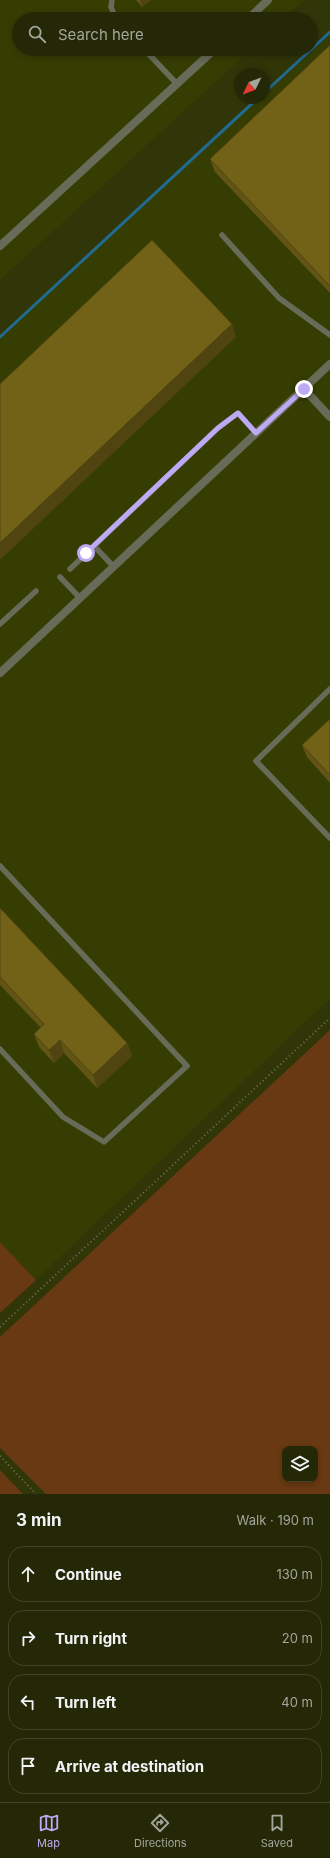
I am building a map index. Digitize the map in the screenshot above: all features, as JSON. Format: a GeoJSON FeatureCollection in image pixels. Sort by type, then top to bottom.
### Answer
{"type":"FeatureCollection","features":[{"type":"Feature","properties":{"kind":"street"},"geometry":{"type":"LineString","coordinates":[[255,12],[268,0]]}},
{"type":"Feature","properties":{"kind":"street"},"geometry":{"type":"LineString","coordinates":[[0,246],[207,56]]}},
{"type":"Feature","properties":{"kind":"street"},"geometry":{"type":"LineString","coordinates":[[0,673],[330,364]]}},
{"type":"Feature","properties":{"kind":"street"},"geometry":{"type":"LineString","coordinates":[[304,389],[329,414]]}},
{"type":"Feature","properties":{"kind":"lane"},"geometry":{"type":"LineString","coordinates":[[112,0],[111,7],[113,12]]}},
{"type":"Feature","properties":{"kind":"lane"},"geometry":{"type":"LineString","coordinates":[[151,56],[177,84]]}},
{"type":"Feature","properties":{"kind":"lane"},"geometry":{"type":"LineString","coordinates":[[222,235],[279,298],[330,335]]}},
{"type":"Feature","properties":{"kind":"lane"},"geometry":{"type":"LineString","coordinates":[[70,569],[218,428],[238,413],[256,433]]}},
{"type":"Feature","properties":{"kind":"lane"},"geometry":{"type":"LineString","coordinates":[[94,546],[114,567]]}},
{"type":"Feature","properties":{"kind":"lane"},"geometry":{"type":"LineString","coordinates":[[60,577],[80,598]]}},
{"type":"Feature","properties":{"kind":"lane"},"geometry":{"type":"LineString","coordinates":[[0,624],[36,591]]}},
{"type":"Feature","properties":{"kind":"lane"},"geometry":{"type":"LineString","coordinates":[[330,689],[256,761],[330,838]]}},
{"type":"Feature","properties":{"kind":"lane"},"geometry":{"type":"LineString","coordinates":[[0,866],[187,1066],[104,1142],[63,1117],[0,1049]]}},
{"type":"Feature","properties":{"kind":"path"},"geometry":{"type":"LineString","coordinates":[[0,1327],[330,1018]]}},
{"type":"Feature","properties":{"kind":"path"},"geometry":{"type":"LineString","coordinates":[[0,1456],[36,1494]]}},
{"type":"Feature","properties":{"kind":"shaded area"},"geometry":{"type":"Polygon","coordinates":[[[0,0],[304,0],[291,12],[12,12],[12,56],[243,56],[0,280],[0,0]]]}},
{"type":"Feature","properties":{"kind":"shaded area"},"geometry":{"type":"Polygon","coordinates":[[[330,35],[330,998],[36,1280],[0,1242],[0,335],[253,104],[270,104],[270,90],[307,56],[318,56],[318,46],[330,35]]]}},
{"type":"Feature","properties":{"kind":"shaded area"},"geometry":{"type":"Polygon","coordinates":[[[330,1030],[330,1494],[46,1494],[0,1448],[0,1337],[330,1030]]]}},
{"type":"Feature","properties":{"kind":"shaded area"},"geometry":{"type":"Polygon","coordinates":[[[0,1242],[36,1280],[0,1313],[0,1242]]]}},
{"type":"Feature","properties":{"kind":"shaded area"},"geometry":{"type":"Polygon","coordinates":[[[0,1470],[23,1494],[0,1494],[0,1470]]]}},
{"type":"Feature","properties":{"kind":"building"},"geometry":{"type":"Polygon","coordinates":[[[330,45],[330,286],[210,159],[268,104],[270,104],[270,102],[330,45]]]}},
{"type":"Feature","properties":{"kind":"building"},"geometry":{"type":"Polygon","coordinates":[[[152,240],[232,324],[0,543],[0,384],[152,240]]]}},
{"type":"Feature","properties":{"kind":"building"},"geometry":{"type":"Polygon","coordinates":[[[330,719],[330,775],[302,745],[330,719]]]}},
{"type":"Feature","properties":{"kind":"building"},"geometry":{"type":"Polygon","coordinates":[[[0,908],[127,1043],[93,1075],[60,1040],[49,1050],[34,1034],[44,1024],[0,977],[0,908]]]}},
{"type":"Feature","properties":{"kind":"waterway"},"geometry":{"type":"LineString","coordinates":[[318,43],[330,32]]}},
{"type":"Feature","properties":{"kind":"waterway"},"geometry":{"type":"LineString","coordinates":[[270,87],[304,56]]}},
{"type":"Feature","properties":{"kind":"waterway"},"geometry":{"type":"LineString","coordinates":[[0,337],[252,104]]}},
{"type":"Feature","properties":{"kind":"route"},"geometry":{"type":"LineString","coordinates":[[86,553],[218,428],[238,413],[256,433],[304,389]]}}]}
